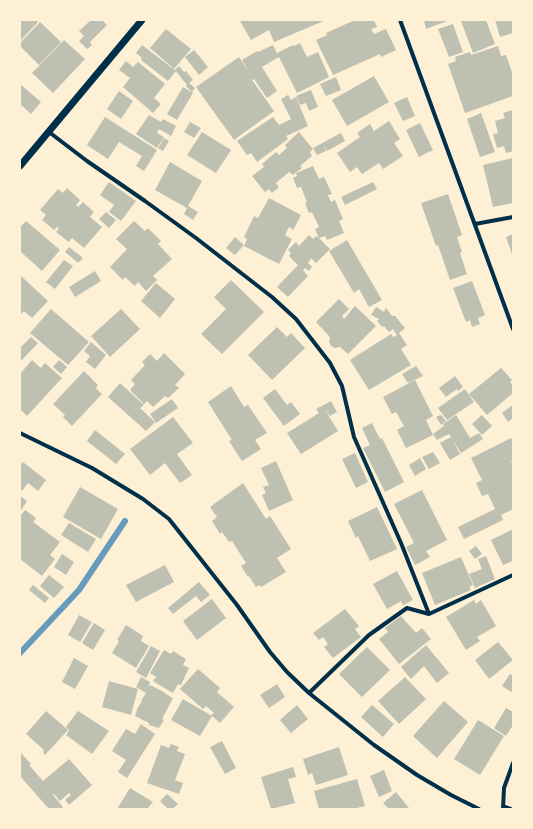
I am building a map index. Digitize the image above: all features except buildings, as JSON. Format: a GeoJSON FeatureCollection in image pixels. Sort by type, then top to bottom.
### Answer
{"type":"FeatureCollection","features":[{"type":"Feature","properties":{"kind":"street"},"geometry":{"type":"LineString","coordinates":[[20,166],[142,20]]}},
{"type":"Feature","properties":{"kind":"street"},"geometry":{"type":"LineString","coordinates":[[400,20],[513,329]]}},
{"type":"Feature","properties":{"kind":"street"},"geometry":{"type":"LineString","coordinates":[[49,132],[196,238],[272,297],[296,319],[330,362],[342,386],[354,437],[401,543],[429,614]]}},
{"type":"Feature","properties":{"kind":"street"},"geometry":{"type":"LineString","coordinates":[[475,224],[513,217]]}},
{"type":"Feature","properties":{"kind":"street"},"geometry":{"type":"LineString","coordinates":[[20,433],[92,468],[143,499],[169,519],[237,605],[270,652],[287,672],[309,693],[374,745],[417,775],[479,809]]}},
{"type":"Feature","properties":{"kind":"street"},"geometry":{"type":"LineString","coordinates":[[309,693],[369,635],[407,608],[429,614],[513,575]]}},
{"type":"Feature","properties":{"kind":"street"},"geometry":{"type":"LineString","coordinates":[[511,809],[503,807],[504,788],[513,763]]}},
{"type":"Feature","properties":{"kind":"waterway"},"geometry":{"type":"LineString","coordinates":[[20,653],[79,590],[125,521]]}}]}
